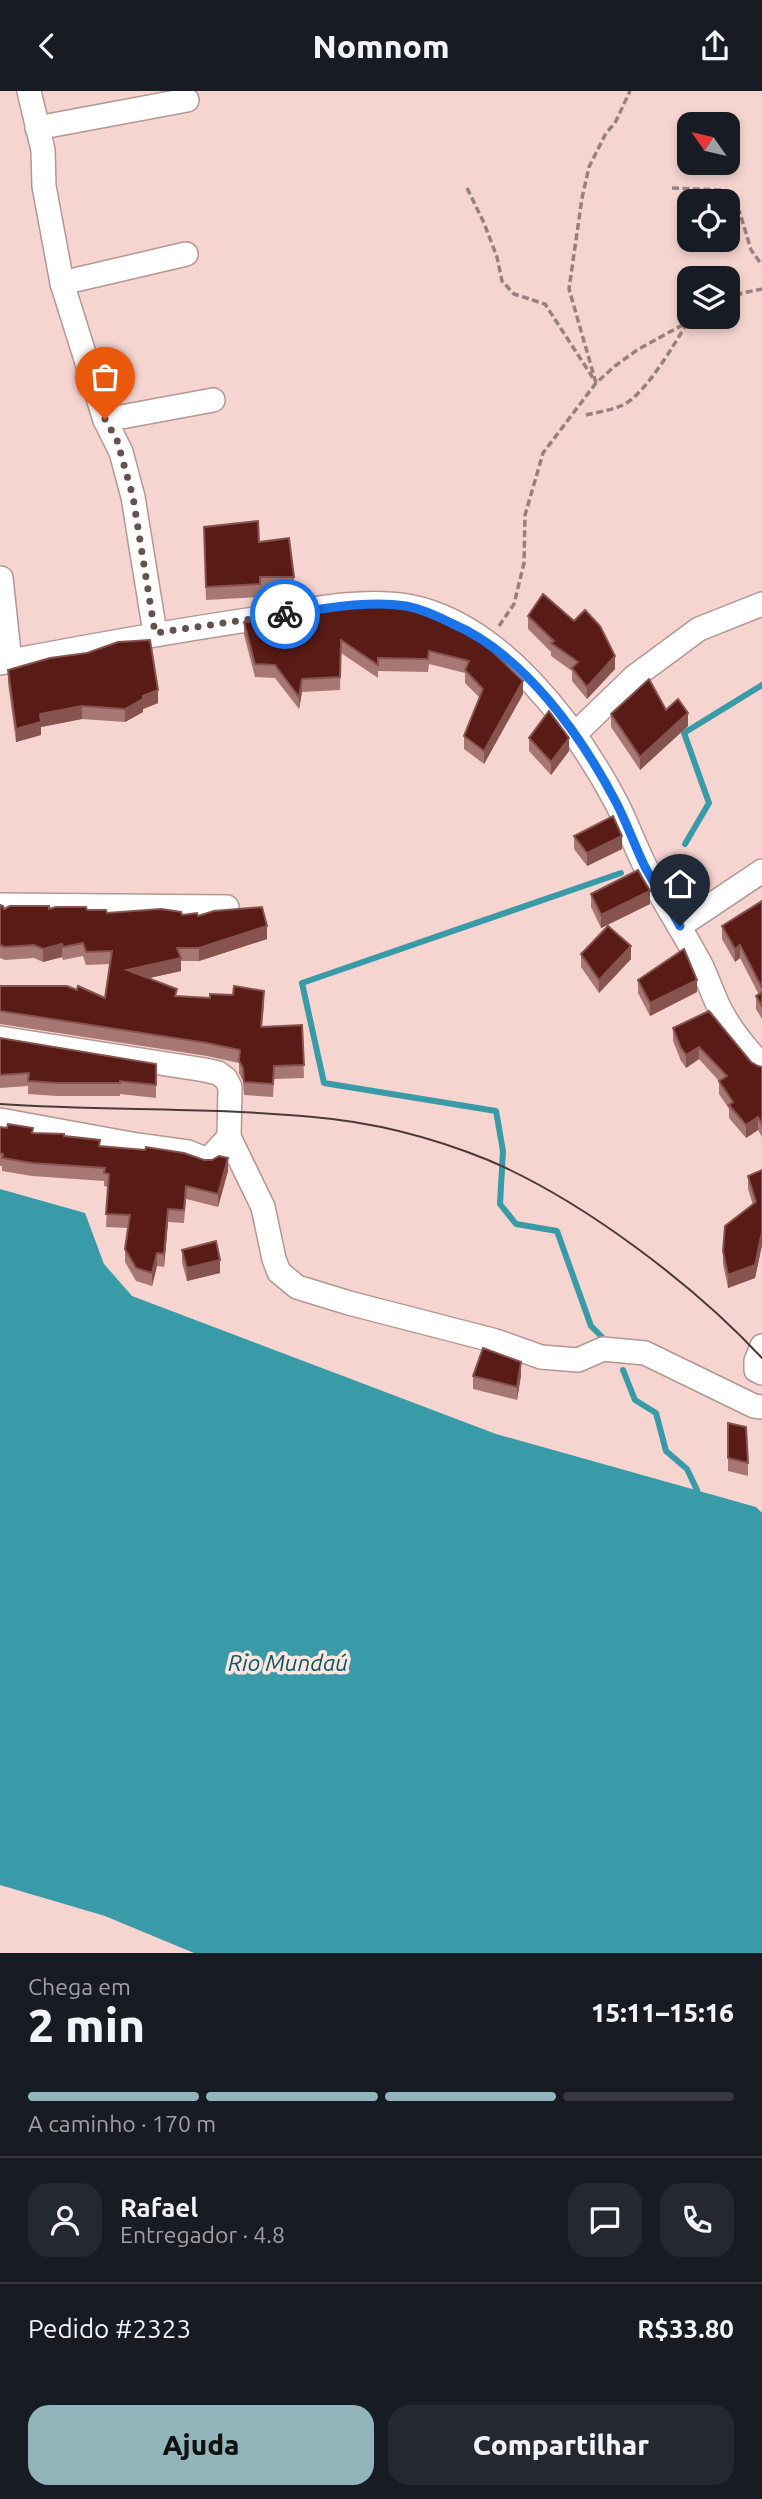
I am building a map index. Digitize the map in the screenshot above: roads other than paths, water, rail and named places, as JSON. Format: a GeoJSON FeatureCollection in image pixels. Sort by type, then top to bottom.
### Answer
{"type":"FeatureCollection","features":[{"type":"Feature","properties":{"kind":"street"},"geometry":{"type":"LineString","coordinates":[[29,91],[43,150],[44,186],[62,283],[105,419],[117,440],[133,497],[155,633]]}},
{"type":"Feature","properties":{"kind":"street"},"geometry":{"type":"LineString","coordinates":[[37,128],[187,100]]}},
{"type":"Feature","properties":{"kind":"street"},"geometry":{"type":"LineString","coordinates":[[62,283],[186,254]]}},
{"type":"Feature","properties":{"kind":"street"},"geometry":{"type":"LineString","coordinates":[[105,419],[214,400]]}},
{"type":"Feature","properties":{"kind":"street"},"geometry":{"type":"LineString","coordinates":[[1,578],[5,662],[155,633],[350,605],[385,604],[409,607],[435,615],[488,642],[551,703],[598,769],[645,866],[706,975],[722,1013],[762,1066]]}},
{"type":"Feature","properties":{"kind":"street"},"geometry":{"type":"LineString","coordinates":[[575,734],[634,677],[699,629],[762,604]]}},
{"type":"Feature","properties":{"kind":"street"},"geometry":{"type":"LineString","coordinates":[[680,926],[762,871]]}},
{"type":"Feature","properties":{"kind":"street"},"geometry":{"type":"LineString","coordinates":[[0,905],[227,907]]}},
{"type":"Feature","properties":{"kind":"street"},"geometry":{"type":"LineString","coordinates":[[0,1038],[218,1073],[226,1079],[230,1087],[229,1137],[263,1207],[279,1272],[297,1287],[496,1341],[541,1357],[578,1360],[603,1349],[645,1353],[754,1406],[762,1407]]}},
{"type":"Feature","properties":{"kind":"street"},"geometry":{"type":"LineString","coordinates":[[0,1120],[188,1152],[208,1160],[229,1137]]}},
{"type":"Feature","properties":{"kind":"street"},"geometry":{"type":"LineString","coordinates":[[762,1346],[756,1361],[756,1370],[762,1373]]}},
{"type":"Feature","properties":{"kind":"water","name":"Rio Mundaú"},"geometry":{"type":"Polygon","coordinates":[[[0,1189],[85,1213],[104,1264],[132,1296],[496,1434],[756,1507],[762,1513],[762,1953],[194,1953],[105,1916],[0,1885],[0,1189]]]}},
{"type":"Feature","properties":{"kind":"waterway"},"geometry":{"type":"LineString","coordinates":[[685,844],[709,803],[684,733],[762,685]]}},
{"type":"Feature","properties":{"kind":"waterway"},"geometry":{"type":"LineString","coordinates":[[602,1337],[591,1326],[557,1231],[516,1224],[500,1204],[503,1151],[496,1111],[324,1083],[302,983],[621,873]]}},
{"type":"Feature","properties":{"kind":"waterway"},"geometry":{"type":"LineString","coordinates":[[623,1370],[635,1400],[656,1413],[666,1451],[687,1469],[697,1490]]}},
{"type":"Feature","properties":{"kind":"tram line"},"geometry":{"type":"LineString","coordinates":[[0,1104],[235,1112],[335,1119],[402,1132],[446,1145],[524,1177],[598,1221],[670,1273],[762,1358]]}}]}
